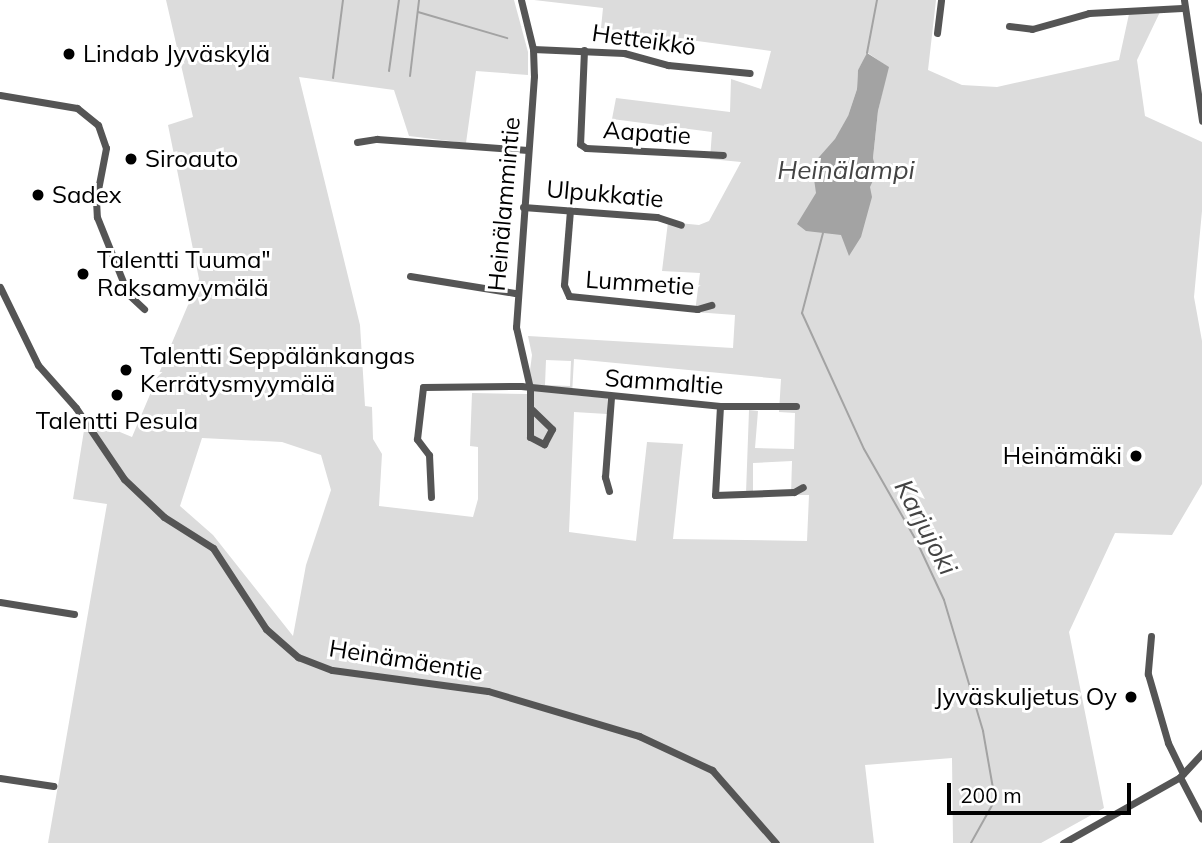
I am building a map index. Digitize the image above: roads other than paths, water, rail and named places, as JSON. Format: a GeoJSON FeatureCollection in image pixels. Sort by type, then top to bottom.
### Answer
{"type":"FeatureCollection","features":[{"type":"Feature","properties":{"kind":"street","name":"Heinälammintie"},"geometry":{"type":"LineString","coordinates":[[521,0],[533,49],[516,327],[530,388],[530,437],[544,444],[552,429],[532,410]]}},
{"type":"Feature","properties":{"kind":"street"},"geometry":{"type":"LineString","coordinates":[[937,33],[941,0]]}},
{"type":"Feature","properties":{"kind":"street"},"geometry":{"type":"LineString","coordinates":[[1009,26],[1032,29],[1089,13],[1183,4],[1194,53],[1202,121]]}},
{"type":"Feature","properties":{"kind":"street","name":"Hetteikkö"},"geometry":{"type":"LineString","coordinates":[[533,49],[624,53],[668,65],[750,73]]}},
{"type":"Feature","properties":{"kind":"street","name":"Aapatie"},"geometry":{"type":"LineString","coordinates":[[584,50],[577,135],[580,144],[586,148],[723,155]]}},
{"type":"Feature","properties":{"kind":"street"},"geometry":{"type":"LineString","coordinates":[[0,95],[77,108],[98,125],[106,148],[96,200],[97,216],[128,294],[144,309]]}},
{"type":"Feature","properties":{"kind":"street"},"geometry":{"type":"LineString","coordinates":[[357,142],[377,139],[528,150]]}},
{"type":"Feature","properties":{"kind":"street","name":"Ulpukkatie"},"geometry":{"type":"LineString","coordinates":[[523,207],[664,218],[681,225]]}},
{"type":"Feature","properties":{"kind":"street","name":"Lummetie"},"geometry":{"type":"LineString","coordinates":[[570,210],[564,285],[569,296],[696,309],[711,305]]}},
{"type":"Feature","properties":{"kind":"street"},"geometry":{"type":"LineString","coordinates":[[410,276],[516,293]]}},
{"type":"Feature","properties":{"kind":"street","name":"Heinämäentie"},"geometry":{"type":"LineString","coordinates":[[0,288],[38,365],[76,408],[124,479],[164,517],[213,548],[266,629],[298,657],[332,670],[488,691],[639,736],[712,770],[776,843]]}},
{"type":"Feature","properties":{"kind":"street","name":"Sammaltie"},"geometry":{"type":"LineString","coordinates":[[431,497],[429,456],[416,439],[422,387],[530,388],[720,406],[796,406]]}},
{"type":"Feature","properties":{"kind":"street"},"geometry":{"type":"LineString","coordinates":[[609,491],[604,477],[611,397]]}},
{"type":"Feature","properties":{"kind":"street"},"geometry":{"type":"LineString","coordinates":[[720,406],[715,495],[794,492],[803,487]]}},
{"type":"Feature","properties":{"kind":"street"},"geometry":{"type":"LineString","coordinates":[[0,602],[74,614]]}},
{"type":"Feature","properties":{"kind":"street"},"geometry":{"type":"LineString","coordinates":[[1151,636],[1148,674],[1168,743],[1202,819]]}},
{"type":"Feature","properties":{"kind":"street"},"geometry":{"type":"LineString","coordinates":[[1063,843],[1181,775],[1202,753]]}},
{"type":"Feature","properties":{"kind":"street"},"geometry":{"type":"LineString","coordinates":[[0,778],[53,786]]}},
{"type":"Feature","properties":{"kind":"water","name":"Heinälampi"},"geometry":{"type":"Polygon","coordinates":[[[867,53],[889,67],[878,111],[873,158],[877,172],[870,187],[872,197],[861,237],[849,256],[841,235],[806,231],[797,224],[816,193],[812,165],[835,139],[848,116],[857,89],[858,70],[867,53]]]}},
{"type":"Feature","properties":{"kind":"waterway"},"geometry":{"type":"LineString","coordinates":[[333,78],[343,0]]}},
{"type":"Feature","properties":{"kind":"waterway"},"geometry":{"type":"LineString","coordinates":[[389,71],[399,0]]}},
{"type":"Feature","properties":{"kind":"waterway"},"geometry":{"type":"LineString","coordinates":[[410,76],[419,0]]}},
{"type":"Feature","properties":{"kind":"waterway"},"geometry":{"type":"LineString","coordinates":[[867,53],[877,0]]}},
{"type":"Feature","properties":{"kind":"waterway"},"geometry":{"type":"LineString","coordinates":[[418,12],[507,38]]}},
{"type":"Feature","properties":{"kind":"waterway","name":"Karjujoki"},"geometry":{"type":"LineString","coordinates":[[823,233],[802,313],[864,449],[917,542],[944,600],[983,731],[995,800],[971,843]]}},
{"type":"Feature","properties":{"kind":"place","name":"Lindab Jyväskylä"},"geometry":{"type":"Point","coordinates":[69,54]}},
{"type":"Feature","properties":{"kind":"place","name":"Siroauto"},"geometry":{"type":"Point","coordinates":[131,159]}},
{"type":"Feature","properties":{"kind":"place","name":"Sadex"},"geometry":{"type":"Point","coordinates":[38,195]}},
{"type":"Feature","properties":{"kind":"place","name":"Talentti Tuuma\" Raksamyymälä"},"geometry":{"type":"Point","coordinates":[83,274]}},
{"type":"Feature","properties":{"kind":"place","name":"Talentti Seppälänkangas Kerrätysmyymälä"},"geometry":{"type":"Point","coordinates":[126,370]}},
{"type":"Feature","properties":{"kind":"place","name":"Talentti Pesula"},"geometry":{"type":"Point","coordinates":[117,395]}},
{"type":"Feature","properties":{"kind":"place","name":"Heinämäki"},"geometry":{"type":"Point","coordinates":[1136,456]}},
{"type":"Feature","properties":{"kind":"place","name":"Jyväskuljetus Oy"},"geometry":{"type":"Point","coordinates":[1131,697]}}]}
